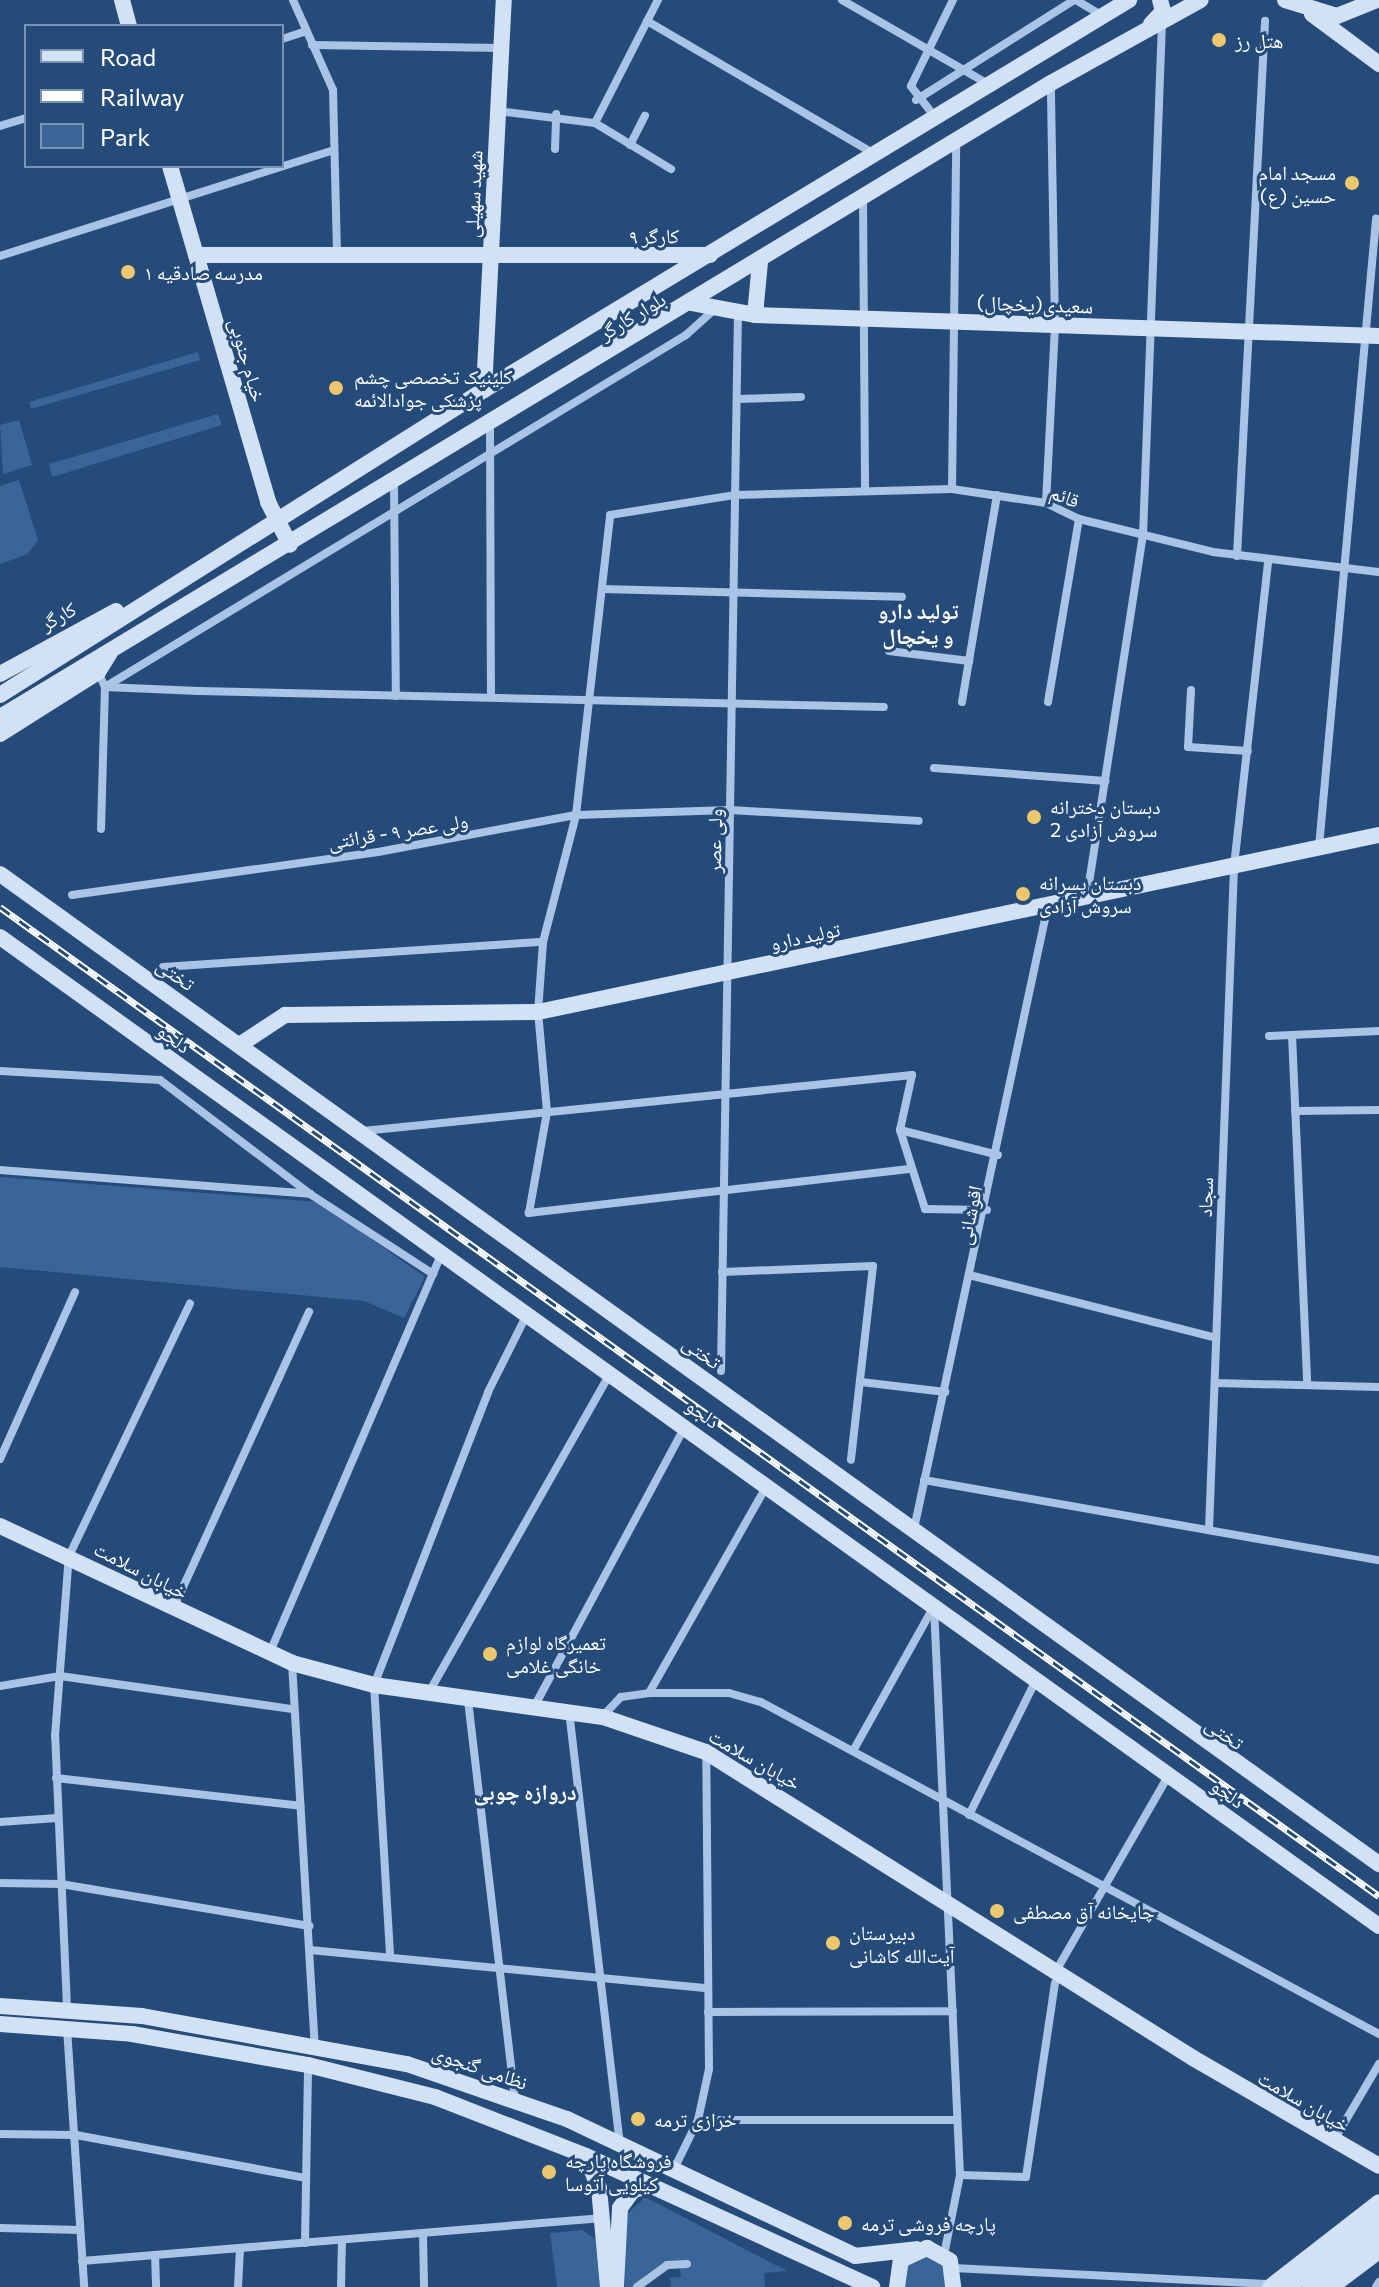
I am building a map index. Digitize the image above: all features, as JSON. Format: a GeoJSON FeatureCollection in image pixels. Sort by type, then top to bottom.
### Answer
{"type":"FeatureCollection","features":[{"type":"Feature","properties":{"kind":"street"},"geometry":{"type":"LineString","coordinates":[[122,0],[128,24]]}},
{"type":"Feature","properties":{"kind":"street"},"geometry":{"type":"LineString","coordinates":[[293,0],[304,32],[333,90],[332,151],[337,252]]}},
{"type":"Feature","properties":{"kind":"street","name":"شهید سهیلی"},"geometry":{"type":"LineString","coordinates":[[484,390],[504,0]]}},
{"type":"Feature","properties":{"kind":"street"},"geometry":{"type":"LineString","coordinates":[[595,123],[658,0]]}},
{"type":"Feature","properties":{"kind":"street"},"geometry":{"type":"LineString","coordinates":[[842,0],[990,85]]}},
{"type":"Feature","properties":{"kind":"street"},"geometry":{"type":"LineString","coordinates":[[935,117],[916,100],[911,86],[953,0]]}},
{"type":"Feature","properties":{"kind":"street"},"geometry":{"type":"LineString","coordinates":[[916,100],[1075,0],[1104,17]]}},
{"type":"Feature","properties":{"kind":"street","name":"بلوار کارگر"},"geometry":{"type":"LineString","coordinates":[[0,695],[71,651],[140,602],[484,390],[1130,0]]}},
{"type":"Feature","properties":{"kind":"street"},"geometry":{"type":"LineString","coordinates":[[1086,897],[1143,536],[1153,329],[1154,25],[1163,11],[1160,0]]}},
{"type":"Feature","properties":{"kind":"street","name":"بلوار کارگر"},"geometry":{"type":"LineString","coordinates":[[95,675],[112,650],[490,426],[760,262],[862,195],[1051,83],[1201,0]]}},
{"type":"Feature","properties":{"kind":"street"},"geometry":{"type":"LineString","coordinates":[[1308,11],[1337,16],[1377,0]]}},
{"type":"Feature","properties":{"kind":"street"},"geometry":{"type":"LineString","coordinates":[[1285,1],[1308,11],[1379,64]]}},
{"type":"Feature","properties":{"kind":"street"},"geometry":{"type":"LineString","coordinates":[[647,21],[877,155]]}},
{"type":"Feature","properties":{"kind":"street"},"geometry":{"type":"LineString","coordinates":[[1237,556],[1252,334],[1265,21]]}},
{"type":"Feature","properties":{"kind":"street"},"geometry":{"type":"LineString","coordinates":[[284,38],[304,32]]}},
{"type":"Feature","properties":{"kind":"street"},"geometry":{"type":"LineString","coordinates":[[312,45],[502,48]]}},
{"type":"Feature","properties":{"kind":"street"},"geometry":{"type":"LineString","coordinates":[[1046,503],[1055,325],[1051,83]]}},
{"type":"Feature","properties":{"kind":"street"},"geometry":{"type":"LineString","coordinates":[[498,111],[556,114],[595,123],[671,169]]}},
{"type":"Feature","properties":{"kind":"street"},"geometry":{"type":"LineString","coordinates":[[555,149],[556,114]]}},
{"type":"Feature","properties":{"kind":"street"},"geometry":{"type":"LineString","coordinates":[[630,145],[645,116]]}},
{"type":"Feature","properties":{"kind":"street"},"geometry":{"type":"LineString","coordinates":[[0,126],[24,119]]}},
{"type":"Feature","properties":{"kind":"street"},"geometry":{"type":"LineString","coordinates":[[952,489],[956,140]]}},
{"type":"Feature","properties":{"kind":"street"},"geometry":{"type":"LineString","coordinates":[[284,166],[332,151]]}},
{"type":"Feature","properties":{"kind":"street","name":"خیام جنوبی"},"geometry":{"type":"LineString","coordinates":[[171,168],[274,520],[290,545]]}},
{"type":"Feature","properties":{"kind":"street"},"geometry":{"type":"LineString","coordinates":[[0,256],[279,168]]}},
{"type":"Feature","properties":{"kind":"street"},"geometry":{"type":"LineString","coordinates":[[862,195],[866,315],[865,487]]}},
{"type":"Feature","properties":{"kind":"street"},"geometry":{"type":"LineString","coordinates":[[1319,847],[1346,569],[1374,336],[1376,219]]}},
{"type":"Feature","properties":{"kind":"street","name":"کارگر ۹"},"geometry":{"type":"LineString","coordinates":[[196,255],[337,252],[489,257],[710,255]]}},
{"type":"Feature","properties":{"kind":"street"},"geometry":{"type":"LineString","coordinates":[[747,313],[760,262]]}},
{"type":"Feature","properties":{"kind":"street","name":"سعیدی(یخچال)"},"geometry":{"type":"LineString","coordinates":[[691,303],[747,313],[866,315],[1252,334],[1374,336]]}},
{"type":"Feature","properties":{"kind":"street"},"geometry":{"type":"LineString","coordinates":[[0,734],[95,675],[394,511],[686,335],[716,308]]}},
{"type":"Feature","properties":{"kind":"street","name":"ولی عصر"},"geometry":{"type":"LineString","coordinates":[[721,1371],[737,399],[747,313]]}},
{"type":"Feature","properties":{"kind":"street"},"geometry":{"type":"LineString","coordinates":[[737,399],[801,397]]}},
{"type":"Feature","properties":{"kind":"street"},"geometry":{"type":"LineString","coordinates":[[490,426],[491,696]]}},
{"type":"Feature","properties":{"kind":"street"},"geometry":{"type":"LineString","coordinates":[[394,484],[396,696]]}},
{"type":"Feature","properties":{"kind":"street","name":"قائم"},"geometry":{"type":"LineString","coordinates":[[602,589],[610,515],[735,495],[865,487],[952,489],[1046,503],[1079,519],[1237,556],[1268,562],[1379,572]]}},
{"type":"Feature","properties":{"kind":"street"},"geometry":{"type":"LineString","coordinates":[[962,702],[997,495]]}},
{"type":"Feature","properties":{"kind":"street"},"geometry":{"type":"LineString","coordinates":[[1048,702],[1079,519]]}},
{"type":"Feature","properties":{"kind":"street","name":"سجاد"},"geometry":{"type":"LineString","coordinates":[[1209,1530],[1234,866],[1268,562]]}},
{"type":"Feature","properties":{"kind":"street"},"geometry":{"type":"LineString","coordinates":[[902,597],[602,589],[576,815],[543,942],[538,1012],[547,1112],[529,1213],[909,1169]]}},
{"type":"Feature","properties":{"kind":"street","name":"کارگر"},"geometry":{"type":"LineString","coordinates":[[0,674],[84,623],[140,602]]}},
{"type":"Feature","properties":{"kind":"street"},"geometry":{"type":"LineString","coordinates":[[889,651],[969,661]]}},
{"type":"Feature","properties":{"kind":"street"},"geometry":{"type":"LineString","coordinates":[[95,675],[101,829]]}},
{"type":"Feature","properties":{"kind":"street"},"geometry":{"type":"LineString","coordinates":[[0,717],[95,675],[396,696],[591,697],[884,707]]}},
{"type":"Feature","properties":{"kind":"street"},"geometry":{"type":"LineString","coordinates":[[1191,690],[1188,747],[1248,751]]}},
{"type":"Feature","properties":{"kind":"street"},"geometry":{"type":"LineString","coordinates":[[934,768],[1106,781]]}},
{"type":"Feature","properties":{"kind":"street","name":"ولی عصر ۹ - قرائتی"},"geometry":{"type":"LineString","coordinates":[[72,895],[576,815],[730,810],[919,821]]}},
{"type":"Feature","properties":{"kind":"street","name":"تولید دارو"},"geometry":{"type":"LineString","coordinates":[[241,1044],[285,1015],[538,1012],[1379,835]]}},
{"type":"Feature","properties":{"kind":"street","name":"تختی"},"geometry":{"type":"LineString","coordinates":[[0,874],[363,1131],[1379,1864]]}},
{"type":"Feature","properties":{"kind":"street","name":"اقوشانی"},"geometry":{"type":"LineString","coordinates":[[913,1530],[973,1276],[1048,905]]}},
{"type":"Feature","properties":{"kind":"street","name":"دلجو"},"geometry":{"type":"LineString","coordinates":[[0,937],[612,1372],[1379,1926]]}},
{"type":"Feature","properties":{"kind":"street"},"geometry":{"type":"LineString","coordinates":[[163,967],[543,942]]}},
{"type":"Feature","properties":{"kind":"street"},"geometry":{"type":"LineString","coordinates":[[1269,1036],[1379,1031]]}},
{"type":"Feature","properties":{"kind":"street"},"geometry":{"type":"LineString","coordinates":[[1292,1035],[1307,1385]]}},
{"type":"Feature","properties":{"kind":"street"},"geometry":{"type":"LineString","coordinates":[[0,1071],[160,1080],[310,1194],[433,1274]]}},
{"type":"Feature","properties":{"kind":"street"},"geometry":{"type":"LineString","coordinates":[[363,1131],[912,1075],[900,1130],[909,1169],[925,1209],[987,1210]]}},
{"type":"Feature","properties":{"kind":"street"},"geometry":{"type":"LineString","coordinates":[[1295,1111],[1379,1110]]}},
{"type":"Feature","properties":{"kind":"street"},"geometry":{"type":"LineString","coordinates":[[900,1130],[998,1155]]}},
{"type":"Feature","properties":{"kind":"street"},"geometry":{"type":"LineString","coordinates":[[0,1170],[310,1194]]}},
{"type":"Feature","properties":{"kind":"street"},"geometry":{"type":"LineString","coordinates":[[270,1653],[442,1253]]}},
{"type":"Feature","properties":{"kind":"street"},"geometry":{"type":"LineString","coordinates":[[722,1272],[873,1266],[851,1460]]}},
{"type":"Feature","properties":{"kind":"street"},"geometry":{"type":"LineString","coordinates":[[973,1276],[1216,1338]]}},
{"type":"Feature","properties":{"kind":"street"},"geometry":{"type":"LineString","coordinates":[[0,1459],[75,1292]]}},
{"type":"Feature","properties":{"kind":"street"},"geometry":{"type":"LineString","coordinates":[[84,2287],[56,1778],[69,1556],[190,1303]]}},
{"type":"Feature","properties":{"kind":"street"},"geometry":{"type":"LineString","coordinates":[[172,1610],[309,1312]]}},
{"type":"Feature","properties":{"kind":"street"},"geometry":{"type":"LineString","coordinates":[[390,1954],[374,1685],[488,1392],[527,1313]]}},
{"type":"Feature","properties":{"kind":"street"},"geometry":{"type":"LineString","coordinates":[[428,1694],[612,1372]]}},
{"type":"Feature","properties":{"kind":"street"},"geometry":{"type":"LineString","coordinates":[[861,1382],[945,1392]]}},
{"type":"Feature","properties":{"kind":"street"},"geometry":{"type":"LineString","coordinates":[[1215,1383],[1379,1387]]}},
{"type":"Feature","properties":{"kind":"street"},"geometry":{"type":"LineString","coordinates":[[533,1708],[685,1425]]}},
{"type":"Feature","properties":{"kind":"street"},"geometry":{"type":"LineString","coordinates":[[924,1480],[1379,1560]]}},
{"type":"Feature","properties":{"kind":"street"},"geometry":{"type":"LineString","coordinates":[[649,1693],[767,1484]]}},
{"type":"Feature","properties":{"kind":"street","name":"خیابان سلامت"},"geometry":{"type":"LineString","coordinates":[[0,1526],[69,1556],[172,1610],[292,1663],[374,1685],[603,1717],[706,1752],[947,1902],[1055,1977],[1333,2142],[1379,2166]]}},
{"type":"Feature","properties":{"kind":"street"},"geometry":{"type":"LineString","coordinates":[[853,1751],[934,1606]]}},
{"type":"Feature","properties":{"kind":"street"},"geometry":{"type":"LineString","coordinates":[[934,1606],[960,2175],[949,2261],[953,2287]]}},
{"type":"Feature","properties":{"kind":"street"},"geometry":{"type":"LineString","coordinates":[[292,1663],[315,2045]]}},
{"type":"Feature","properties":{"kind":"street"},"geometry":{"type":"LineString","coordinates":[[0,1686],[60,1676],[293,1709]]}},
{"type":"Feature","properties":{"kind":"street"},"geometry":{"type":"LineString","coordinates":[[969,1815],[1037,1680]]}},
{"type":"Feature","properties":{"kind":"street"},"geometry":{"type":"LineString","coordinates":[[603,1717],[621,1697],[649,1693],[729,1693],[761,1702],[1379,2034]]}},
{"type":"Feature","properties":{"kind":"street"},"geometry":{"type":"LineString","coordinates":[[468,1700],[515,2099]]}},
{"type":"Feature","properties":{"kind":"street"},"geometry":{"type":"LineString","coordinates":[[569,1711],[603,1975],[620,2143]]}},
{"type":"Feature","properties":{"kind":"street"},"geometry":{"type":"LineString","coordinates":[[675,2167],[698,2120],[709,2069],[706,1752]]}},
{"type":"Feature","properties":{"kind":"street"},"geometry":{"type":"LineString","coordinates":[[960,2175],[1026,2177],[1055,1977],[1169,1775]]}},
{"type":"Feature","properties":{"kind":"street"},"geometry":{"type":"LineString","coordinates":[[56,1778],[300,1806]]}},
{"type":"Feature","properties":{"kind":"street"},"geometry":{"type":"LineString","coordinates":[[0,1822],[57,1818]]}},
{"type":"Feature","properties":{"kind":"street"},"geometry":{"type":"LineString","coordinates":[[0,1883],[61,1884],[309,1926]]}},
{"type":"Feature","properties":{"kind":"street"},"geometry":{"type":"LineString","coordinates":[[310,1950],[499,1964],[707,1988]]}},
{"type":"Feature","properties":{"kind":"street","name":"نظامی گنجوی"},"geometry":{"type":"LineString","coordinates":[[0,2006],[315,2045],[407,2064],[515,2099],[620,2143],[855,2256]]}},
{"type":"Feature","properties":{"kind":"street"},"geometry":{"type":"LineString","coordinates":[[708,2012],[953,2011]]}},
{"type":"Feature","properties":{"kind":"street","name":"نظامی گنجوی"},"geometry":{"type":"LineString","coordinates":[[0,2024],[67,2015],[308,2065],[435,2097],[586,2156],[872,2287]]}},
{"type":"Feature","properties":{"kind":"street"},"geometry":{"type":"LineString","coordinates":[[1333,2142],[1379,2064]]}},
{"type":"Feature","properties":{"kind":"street"},"geometry":{"type":"LineString","coordinates":[[305,2243],[308,2065]]}},
{"type":"Feature","properties":{"kind":"street"},"geometry":{"type":"LineString","coordinates":[[698,2120],[957,2120]]}},
{"type":"Feature","properties":{"kind":"street"},"geometry":{"type":"LineString","coordinates":[[0,2134],[76,2135],[305,2178]]}},
{"type":"Feature","properties":{"kind":"street"},"geometry":{"type":"LineString","coordinates":[[586,2156],[603,2218],[608,2287]]}},
{"type":"Feature","properties":{"kind":"street"},"geometry":{"type":"LineString","coordinates":[[616,2287],[620,2208],[633,2190],[649,2186]]}},
{"type":"Feature","properties":{"kind":"street"},"geometry":{"type":"LineString","coordinates":[[1278,2286],[1379,2202]]}},
{"type":"Feature","properties":{"kind":"street"},"geometry":{"type":"LineString","coordinates":[[846,2276],[860,2269],[855,2256],[917,2249],[949,2261],[1189,2283],[1278,2286],[1379,2217]]}},
{"type":"Feature","properties":{"kind":"street"},"geometry":{"type":"LineString","coordinates":[[82,2261],[603,2218]]}},
{"type":"Feature","properties":{"kind":"street"},"geometry":{"type":"LineString","coordinates":[[0,2228],[80,2230]]}},
{"type":"Feature","properties":{"kind":"street"},"geometry":{"type":"LineString","coordinates":[[423,2233],[424,2287]]}},
{"type":"Feature","properties":{"kind":"street"},"geometry":{"type":"LineString","coordinates":[[1310,2287],[1379,2234]]}},
{"type":"Feature","properties":{"kind":"street"},"geometry":{"type":"LineString","coordinates":[[341,2287],[342,2240]]}},
{"type":"Feature","properties":{"kind":"street"},"geometry":{"type":"LineString","coordinates":[[238,2287],[240,2248]]}},
{"type":"Feature","properties":{"kind":"street"},"geometry":{"type":"LineString","coordinates":[[897,2287],[896,2268],[917,2249]]}},
{"type":"Feature","properties":{"kind":"street"},"geometry":{"type":"LineString","coordinates":[[1331,2287],[1379,2251]]}},
{"type":"Feature","properties":{"kind":"street"},"geometry":{"type":"LineString","coordinates":[[155,2255],[156,2287]]}},
{"type":"Feature","properties":{"kind":"street"},"geometry":{"type":"LineString","coordinates":[[637,2287],[667,2265],[687,2264]]}},
{"type":"Feature","properties":{"kind":"green space"},"geometry":{"type":"Polygon","coordinates":[[[198,352],[200,360],[31,409],[29,402],[198,352]]]}},
{"type":"Feature","properties":{"kind":"green space"},"geometry":{"type":"Polygon","coordinates":[[[218,414],[222,425],[52,477],[49,464],[218,414]]]}},
{"type":"Feature","properties":{"kind":"green space"},"geometry":{"type":"Polygon","coordinates":[[[19,420],[32,465],[3,474],[0,425],[19,420]]]}},
{"type":"Feature","properties":{"kind":"green space"},"geometry":{"type":"Polygon","coordinates":[[[19,480],[38,540],[28,554],[0,564],[0,486],[19,480]]]}},
{"type":"Feature","properties":{"kind":"green space"},"geometry":{"type":"Polygon","coordinates":[[[0,1177],[319,1202],[425,1277],[404,1318],[364,1301],[0,1267],[0,1177]]]}},
{"type":"Feature","properties":{"kind":"green space"},"geometry":{"type":"Polygon","coordinates":[[[645,2197],[787,2271],[764,2273],[765,2287],[671,2287],[670,2278],[681,2277],[680,2267],[669,2267],[641,2287],[625,2287],[626,2215],[645,2197]]]}},
{"type":"Feature","properties":{"kind":"green space"},"geometry":{"type":"Polygon","coordinates":[[[583,2230],[599,2243],[600,2287],[557,2287],[550,2233],[583,2230]]]}},
{"type":"Feature","properties":{"kind":"green space"},"geometry":{"type":"Polygon","coordinates":[[[922,2253],[944,2261],[948,2287],[903,2287],[903,2267],[922,2253]]]}},
{"type":"Feature","properties":{"kind":"railway"},"geometry":{"type":"LineString","coordinates":[[0,907],[1379,1896]]}},
{"type":"Feature","properties":{"kind":"place","name":"هتل رز"},"geometry":{"type":"Point","coordinates":[1219,40]}},
{"type":"Feature","properties":{"kind":"place","name":"مسجد امام حسین (ع)"},"geometry":{"type":"Point","coordinates":[1352,183]}},
{"type":"Feature","properties":{"kind":"place","name":"مدرسه صادقیه ۱"},"geometry":{"type":"Point","coordinates":[128,272]}},
{"type":"Feature","properties":{"kind":"place","name":"کلینیک تخصصی چشم پزشکی جوادالائمه"},"geometry":{"type":"Point","coordinates":[336,388]}},
{"type":"Feature","properties":{"kind":"place","name":"دبستان دخترانه سروش آزادی 2"},"geometry":{"type":"Point","coordinates":[1034,817]}},
{"type":"Feature","properties":{"kind":"place","name":"دبستان پسرانه سروش آزادی"},"geometry":{"type":"Point","coordinates":[1023,894]}},
{"type":"Feature","properties":{"kind":"place","name":"تعمیرگاه لوازم خانگی غلامی"},"geometry":{"type":"Point","coordinates":[490,1654]}},
{"type":"Feature","properties":{"kind":"place","name":"چایخانه آق مصطفی"},"geometry":{"type":"Point","coordinates":[997,1911]}},
{"type":"Feature","properties":{"kind":"place","name":"دبیرستان آیت‌الله کاشانی"},"geometry":{"type":"Point","coordinates":[833,1943]}},
{"type":"Feature","properties":{"kind":"place","name":"خرازی ترمه"},"geometry":{"type":"Point","coordinates":[638,2119]}},
{"type":"Feature","properties":{"kind":"place","name":"فروشگاه پارچه کیلویی آتوسا"},"geometry":{"type":"Point","coordinates":[549,2172]}},
{"type":"Feature","properties":{"kind":"place","name":"پارچه فروشی ترمه"},"geometry":{"type":"Point","coordinates":[845,2223]}},
{"type":"Feature","properties":{"kind":"district","name":"تولید دارو و یخچال"},"geometry":{"type":"Point","coordinates":[918,622]}},
{"type":"Feature","properties":{"kind":"district","name":"دروازه چوبی"},"geometry":{"type":"Point","coordinates":[525,1792]}}]}
